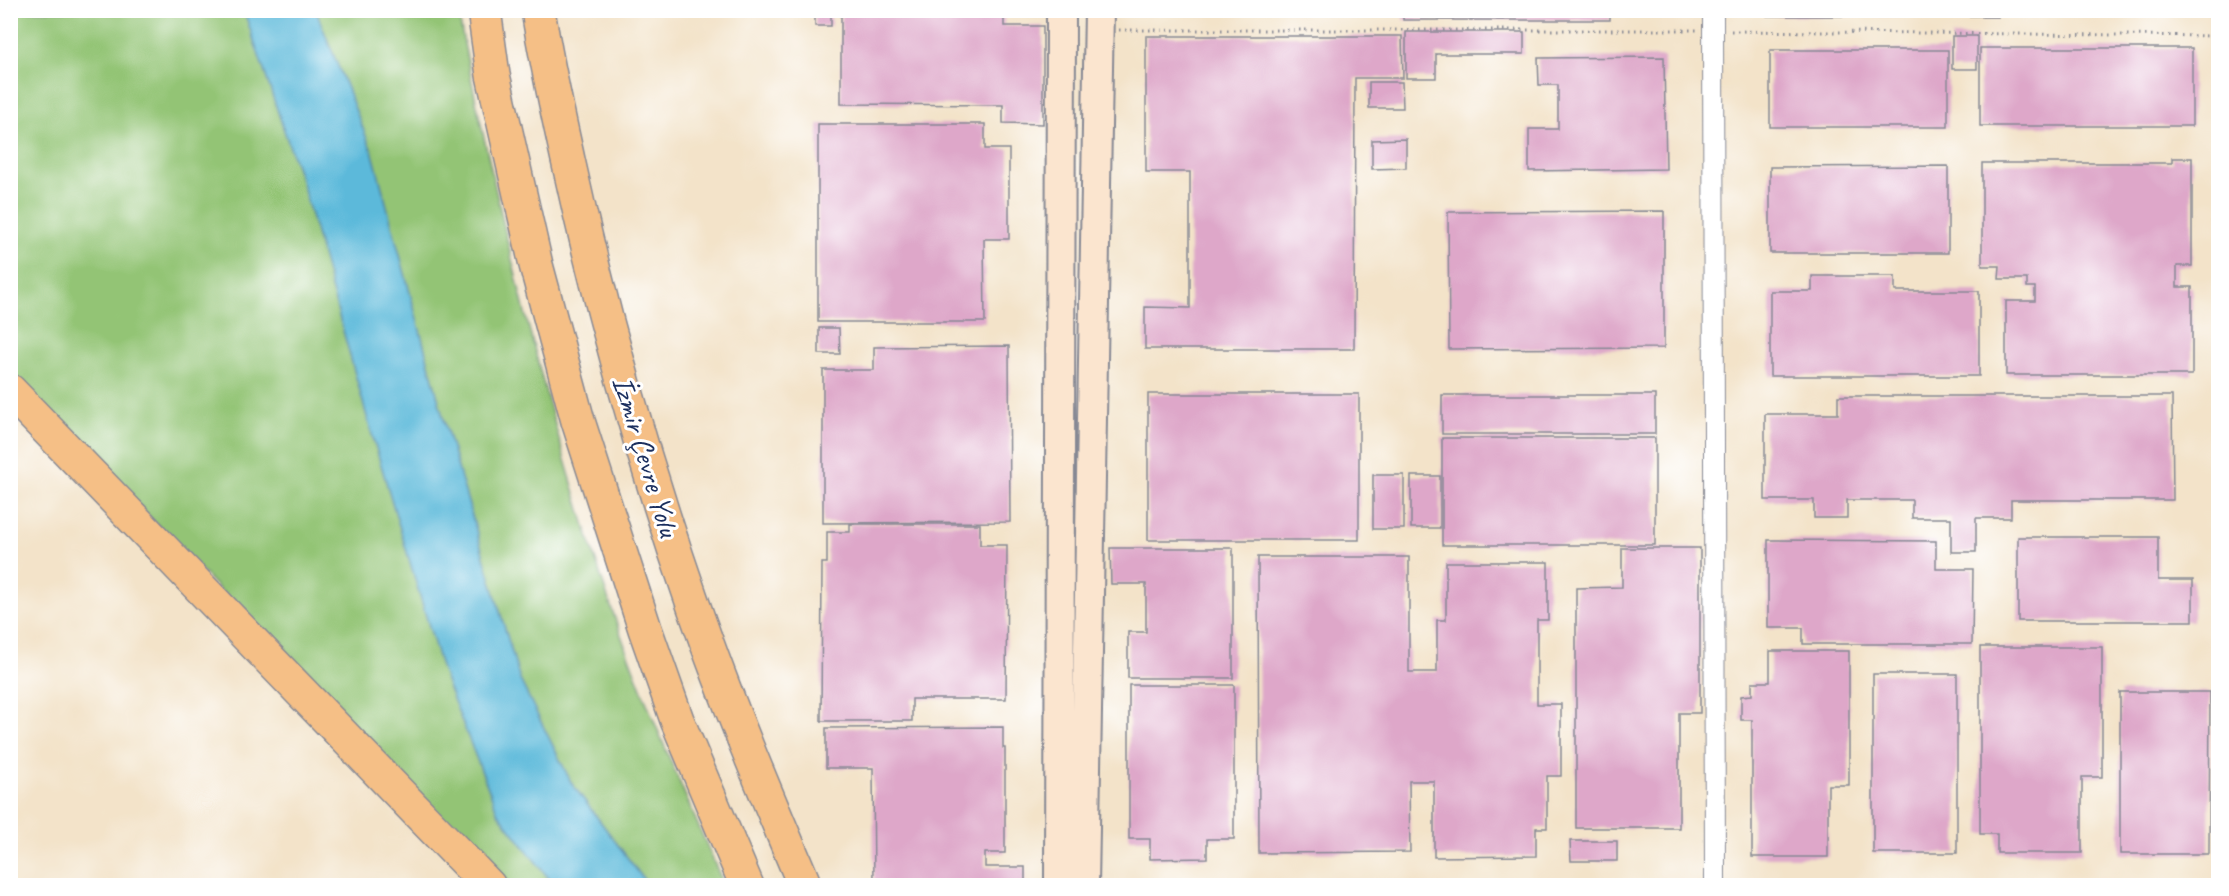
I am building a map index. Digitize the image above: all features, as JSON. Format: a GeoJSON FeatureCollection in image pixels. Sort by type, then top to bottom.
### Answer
{"type":"FeatureCollection","features":[{"type":"Feature","properties":{"kind":"highway","name":"İzmir Çevre Yolu"},"geometry":{"type":"LineString","coordinates":[[484,10],[493,75],[536,265],[578,421],[677,720],[747,885]]}},
{"type":"Feature","properties":{"kind":"highway","name":"İzmir Çevre Yolu"},"geometry":{"type":"LineString","coordinates":[[538,10],[545,55],[590,261],[626,393],[694,607],[763,788],[805,885]]}},
{"type":"Feature","properties":{"kind":"highway"},"geometry":{"type":"LineString","coordinates":[[10,391],[489,885]]}},
{"type":"Feature","properties":{"kind":"street"},"geometry":{"type":"LineString","coordinates":[[1059,885],[1061,10]]}},
{"type":"Feature","properties":{"kind":"street"},"geometry":{"type":"LineString","coordinates":[[1713,10],[1715,885]]}},
{"type":"Feature","properties":{"kind":"street"},"geometry":{"type":"LineString","coordinates":[[1084,885],[1099,20]]}},
{"type":"Feature","properties":{"kind":"path"},"geometry":{"type":"LineString","coordinates":[[1099,20],[2218,36]]}},
{"type":"Feature","properties":{"kind":"green space"},"geometry":{"type":"Polygon","coordinates":[[[10,11],[244,11],[303,186],[371,431],[443,673],[498,813],[554,885],[504,885],[11,373],[10,11]]]}},
{"type":"Feature","properties":{"kind":"green space"},"geometry":{"type":"Polygon","coordinates":[[[316,11],[458,11],[477,106],[534,349],[576,497],[633,669],[724,885],[648,885],[572,784],[520,680],[443,417],[373,154],[316,11]]]}},
{"type":"Feature","properties":{"kind":"water"},"geometry":{"type":"Polygon","coordinates":[[[244,11],[316,11],[373,154],[443,417],[520,680],[572,784],[648,885],[554,885],[498,813],[443,673],[371,431],[303,186],[244,11]]]}},
{"type":"Feature","properties":{"kind":"building"},"geometry":{"type":"Polygon","coordinates":[[[815,10],[831,10],[831,26],[815,26],[815,10]]]}},
{"type":"Feature","properties":{"kind":"building"},"geometry":{"type":"Polygon","coordinates":[[[841,10],[1004,10],[1004,26],[1043,26],[1043,124],[1003,123],[1003,105],[841,104],[841,10]]]}},
{"type":"Feature","properties":{"kind":"building"},"geometry":{"type":"Polygon","coordinates":[[[1403,10],[1610,10],[1610,20],[1403,20],[1403,10]]]}},
{"type":"Feature","properties":{"kind":"building"},"geometry":{"type":"Polygon","coordinates":[[[1767,10],[1980,10],[1980,16],[1767,16],[1767,10]]]}},
{"type":"Feature","properties":{"kind":"building"},"geometry":{"type":"Polygon","coordinates":[[[1982,10],[1998,10],[1998,17],[1982,17],[1982,10]]]}},
{"type":"Feature","properties":{"kind":"building"},"geometry":{"type":"Polygon","coordinates":[[[1406,32],[1524,32],[1524,54],[1436,54],[1436,78],[1406,78],[1406,32]]]}},
{"type":"Feature","properties":{"kind":"building"},"geometry":{"type":"Polygon","coordinates":[[[1146,36],[1402,36],[1403,78],[1355,78],[1354,349],[1145,349],[1145,307],[1190,308],[1190,172],[1146,172],[1146,36]]]}},
{"type":"Feature","properties":{"kind":"building"},"geometry":{"type":"Polygon","coordinates":[[[1952,36],[1977,36],[1977,69],[1952,69],[1952,36]]]}},
{"type":"Feature","properties":{"kind":"building"},"geometry":{"type":"Polygon","coordinates":[[[1980,48],[2192,48],[2192,126],[1980,126],[1980,48]]]}},
{"type":"Feature","properties":{"kind":"building"},"geometry":{"type":"Polygon","coordinates":[[[1770,50],[1948,50],[1948,127],[1770,127],[1770,50]]]}},
{"type":"Feature","properties":{"kind":"building"},"geometry":{"type":"Polygon","coordinates":[[[1664,57],[1666,169],[1529,171],[1529,129],[1558,129],[1558,85],[1539,85],[1538,58],[1664,57]]]}},
{"type":"Feature","properties":{"kind":"building"},"geometry":{"type":"Polygon","coordinates":[[[1369,82],[1402,82],[1403,108],[1369,108],[1369,82]]]}},
{"type":"Feature","properties":{"kind":"building"},"geometry":{"type":"Polygon","coordinates":[[[818,124],[985,124],[985,149],[1009,149],[1009,239],[984,239],[985,322],[818,322],[818,124]]]}},
{"type":"Feature","properties":{"kind":"building"},"geometry":{"type":"Polygon","coordinates":[[[1406,139],[1406,168],[1372,169],[1372,140],[1406,139]]]}},
{"type":"Feature","properties":{"kind":"building"},"geometry":{"type":"Polygon","coordinates":[[[2172,158],[2192,158],[2192,266],[2177,266],[2177,287],[2192,287],[2192,375],[2006,375],[2006,301],[2035,301],[2035,287],[2027,287],[2027,279],[1999,279],[2000,266],[1982,266],[1982,163],[2172,163],[2172,158]]]}},
{"type":"Feature","properties":{"kind":"building"},"geometry":{"type":"Polygon","coordinates":[[[1948,166],[1948,253],[1770,253],[1770,167],[1948,166]]]}},
{"type":"Feature","properties":{"kind":"building"},"geometry":{"type":"Polygon","coordinates":[[[1664,211],[1664,348],[1449,349],[1448,212],[1664,211]]]}},
{"type":"Feature","properties":{"kind":"building"},"geometry":{"type":"Polygon","coordinates":[[[1812,276],[1895,276],[1895,291],[1979,291],[1979,376],[1770,376],[1770,291],[1812,291],[1812,276]]]}},
{"type":"Feature","properties":{"kind":"building"},"geometry":{"type":"Polygon","coordinates":[[[819,328],[839,328],[840,354],[819,354],[819,328]]]}},
{"type":"Feature","properties":{"kind":"building"},"geometry":{"type":"Polygon","coordinates":[[[1009,346],[1010,522],[823,523],[823,370],[874,370],[874,347],[1009,346]]]}},
{"type":"Feature","properties":{"kind":"building"},"geometry":{"type":"Polygon","coordinates":[[[1148,394],[1359,394],[1359,540],[1148,540],[1148,394]]]}},
{"type":"Feature","properties":{"kind":"building"},"geometry":{"type":"Polygon","coordinates":[[[1442,395],[1655,395],[1655,434],[1442,434],[1442,395]]]}},
{"type":"Feature","properties":{"kind":"building"},"geometry":{"type":"Polygon","coordinates":[[[1838,396],[2172,396],[2173,500],[2011,500],[2011,518],[1976,518],[1976,552],[1951,552],[1951,518],[1912,518],[1912,500],[1847,500],[1847,518],[1814,518],[1814,500],[1765,500],[1765,414],[1838,414],[1838,396]]]}},
{"type":"Feature","properties":{"kind":"building"},"geometry":{"type":"Polygon","coordinates":[[[1442,438],[1655,438],[1655,545],[1442,545],[1442,438]]]}},
{"type":"Feature","properties":{"kind":"building"},"geometry":{"type":"Polygon","coordinates":[[[1373,475],[1404,475],[1404,529],[1373,529],[1373,475]]]}},
{"type":"Feature","properties":{"kind":"building"},"geometry":{"type":"Polygon","coordinates":[[[1411,476],[1440,476],[1440,528],[1411,528],[1411,476]]]}},
{"type":"Feature","properties":{"kind":"building"},"geometry":{"type":"Polygon","coordinates":[[[850,524],[980,524],[980,545],[1007,545],[1006,699],[912,699],[912,721],[821,721],[822,563],[827,563],[827,532],[850,532],[850,524]]]}},
{"type":"Feature","properties":{"kind":"building"},"geometry":{"type":"Polygon","coordinates":[[[2018,537],[2158,537],[2158,580],[2193,580],[2193,621],[2018,621],[2018,537]]]}},
{"type":"Feature","properties":{"kind":"building"},"geometry":{"type":"Polygon","coordinates":[[[1768,540],[1936,541],[1936,569],[1973,569],[1972,644],[1803,644],[1803,628],[1768,628],[1768,540]]]}},
{"type":"Feature","properties":{"kind":"building"},"geometry":{"type":"Polygon","coordinates":[[[1110,548],[1233,548],[1233,678],[1128,678],[1128,632],[1146,632],[1146,584],[1111,584],[1110,548]]]}},
{"type":"Feature","properties":{"kind":"building"},"geometry":{"type":"Polygon","coordinates":[[[1622,548],[1700,548],[1700,713],[1679,713],[1679,828],[1576,828],[1576,588],[1622,587],[1622,548]]]}},
{"type":"Feature","properties":{"kind":"building"},"geometry":{"type":"Polygon","coordinates":[[[1258,557],[1409,557],[1409,672],[1437,672],[1437,620],[1446,620],[1446,562],[1548,562],[1548,620],[1537,620],[1537,704],[1561,704],[1561,776],[1547,776],[1547,828],[1536,828],[1536,856],[1434,857],[1434,781],[1409,781],[1410,852],[1259,853],[1258,557]]]}},
{"type":"Feature","properties":{"kind":"building"},"geometry":{"type":"Polygon","coordinates":[[[1980,647],[2102,647],[2102,777],[2082,777],[2082,853],[1997,853],[1997,834],[1980,834],[1980,647]]]}},
{"type":"Feature","properties":{"kind":"building"},"geometry":{"type":"Polygon","coordinates":[[[1770,651],[1849,651],[1849,785],[1828,785],[1828,857],[1752,857],[1752,720],[1741,720],[1741,696],[1752,695],[1752,682],[1770,682],[1770,651]]]}},
{"type":"Feature","properties":{"kind":"building"},"geometry":{"type":"Polygon","coordinates":[[[1873,674],[1957,674],[1957,853],[1873,853],[1873,674]]]}},
{"type":"Feature","properties":{"kind":"building"},"geometry":{"type":"Polygon","coordinates":[[[1129,685],[1234,685],[1234,839],[1207,839],[1207,858],[1150,859],[1150,839],[1129,839],[1129,685]]]}},
{"type":"Feature","properties":{"kind":"building"},"geometry":{"type":"Polygon","coordinates":[[[2120,692],[2210,692],[2209,854],[2120,854],[2120,692]]]}},
{"type":"Feature","properties":{"kind":"building"},"geometry":{"type":"Polygon","coordinates":[[[1003,727],[1005,853],[985,853],[985,867],[1025,867],[1025,886],[874,886],[873,768],[826,768],[826,728],[1003,727]]]}},
{"type":"Feature","properties":{"kind":"building"},"geometry":{"type":"Polygon","coordinates":[[[1570,841],[1617,841],[1617,861],[1571,861],[1570,841]]]}}]}
